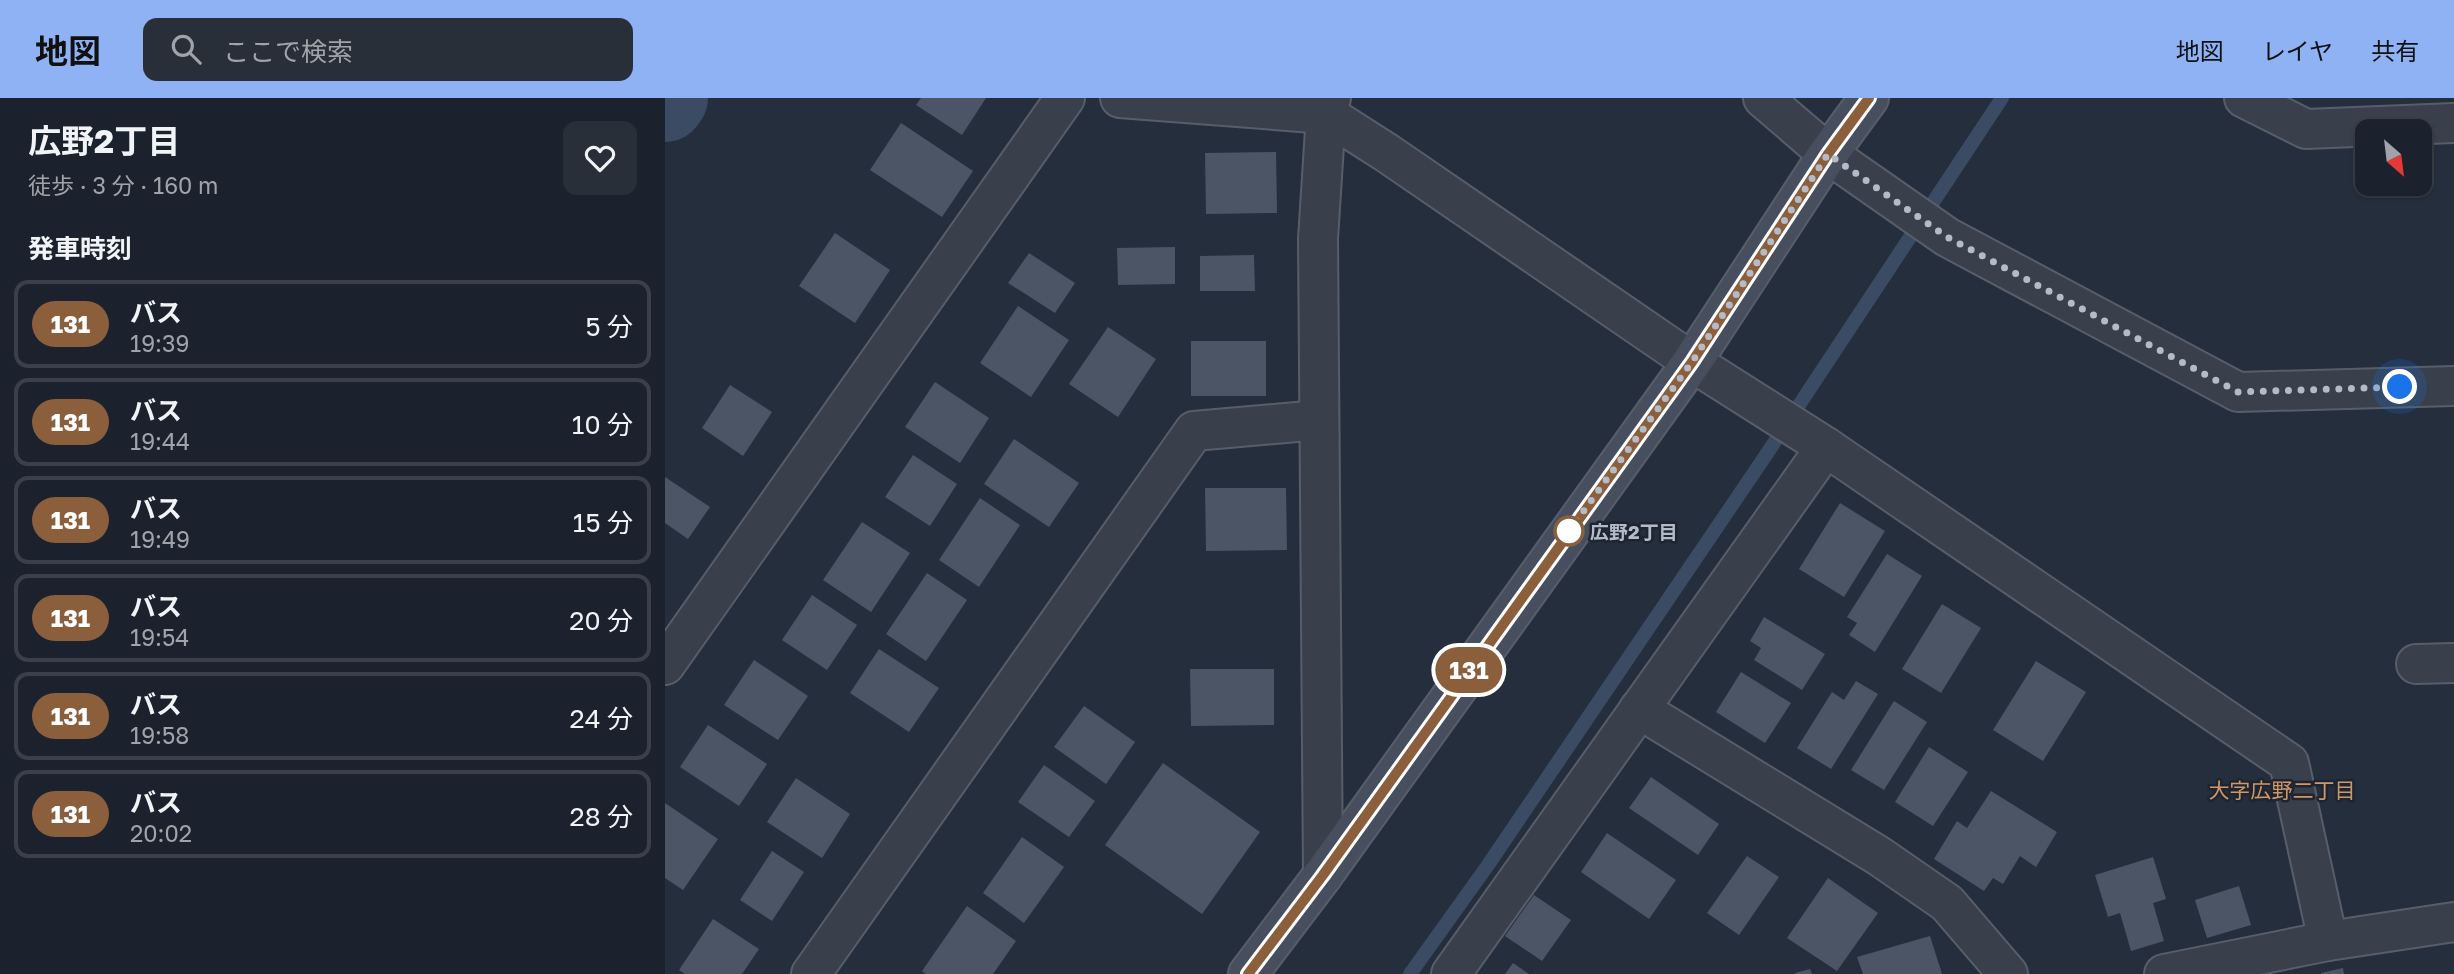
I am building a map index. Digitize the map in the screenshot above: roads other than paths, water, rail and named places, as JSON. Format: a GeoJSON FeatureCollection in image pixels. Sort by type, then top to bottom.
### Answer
{"type":"FeatureCollection","features":[{"type":"Feature","properties":{"kind":"street"},"geometry":{"type":"LineString","coordinates":[[665,665],[1065,98]]}},
{"type":"Feature","properties":{"kind":"street"},"geometry":{"type":"LineString","coordinates":[[1120,98],[1329,106],[1387,153],[1692,362],[1826,447],[2289,764],[2328,941]]}},
{"type":"Feature","properties":{"kind":"street"},"geometry":{"type":"LineString","coordinates":[[1763,98],[1828,154],[1947,237],[2238,392],[2454,386]]}},
{"type":"Feature","properties":{"kind":"street"},"geometry":{"type":"LineString","coordinates":[[1248,974],[1323,875],[1692,362],[1828,154],[1869,98]]}},
{"type":"Feature","properties":{"kind":"street"},"geometry":{"type":"LineString","coordinates":[[2244,98],[2306,129],[2454,123]]}},
{"type":"Feature","properties":{"kind":"street"},"geometry":{"type":"LineString","coordinates":[[1323,875],[1318,239],[1329,106]]}},
{"type":"Feature","properties":{"kind":"street"},"geometry":{"type":"LineString","coordinates":[[811,974],[1194,431],[1319,420]]}},
{"type":"Feature","properties":{"kind":"street"},"geometry":{"type":"LineString","coordinates":[[1451,974],[1826,447]]}},
{"type":"Feature","properties":{"kind":"street"},"geometry":{"type":"LineString","coordinates":[[2416,664],[2454,663]]}},
{"type":"Feature","properties":{"kind":"street"},"geometry":{"type":"LineString","coordinates":[[1639,709],[1879,856],[1947,903],[2008,974]]}},
{"type":"Feature","properties":{"kind":"street"},"geometry":{"type":"LineString","coordinates":[[2164,974],[2328,941],[2454,922]]}},
{"type":"Feature","properties":{"kind":"waterway"},"geometry":{"type":"LineString","coordinates":[[665,102],[668,98]]}},
{"type":"Feature","properties":{"kind":"waterway"},"geometry":{"type":"LineString","coordinates":[[1410,974],[1488,865],[1770,449],[2002,98]]}},
{"type":"Feature","properties":{"kind":"place","name":"広野2丁目"},"geometry":{"type":"Point","coordinates":[1569,531]}},
{"type":"Feature","properties":{"kind":"district","name":"大字広野二丁目"},"geometry":{"type":"Point","coordinates":[2282,790]}}]}
